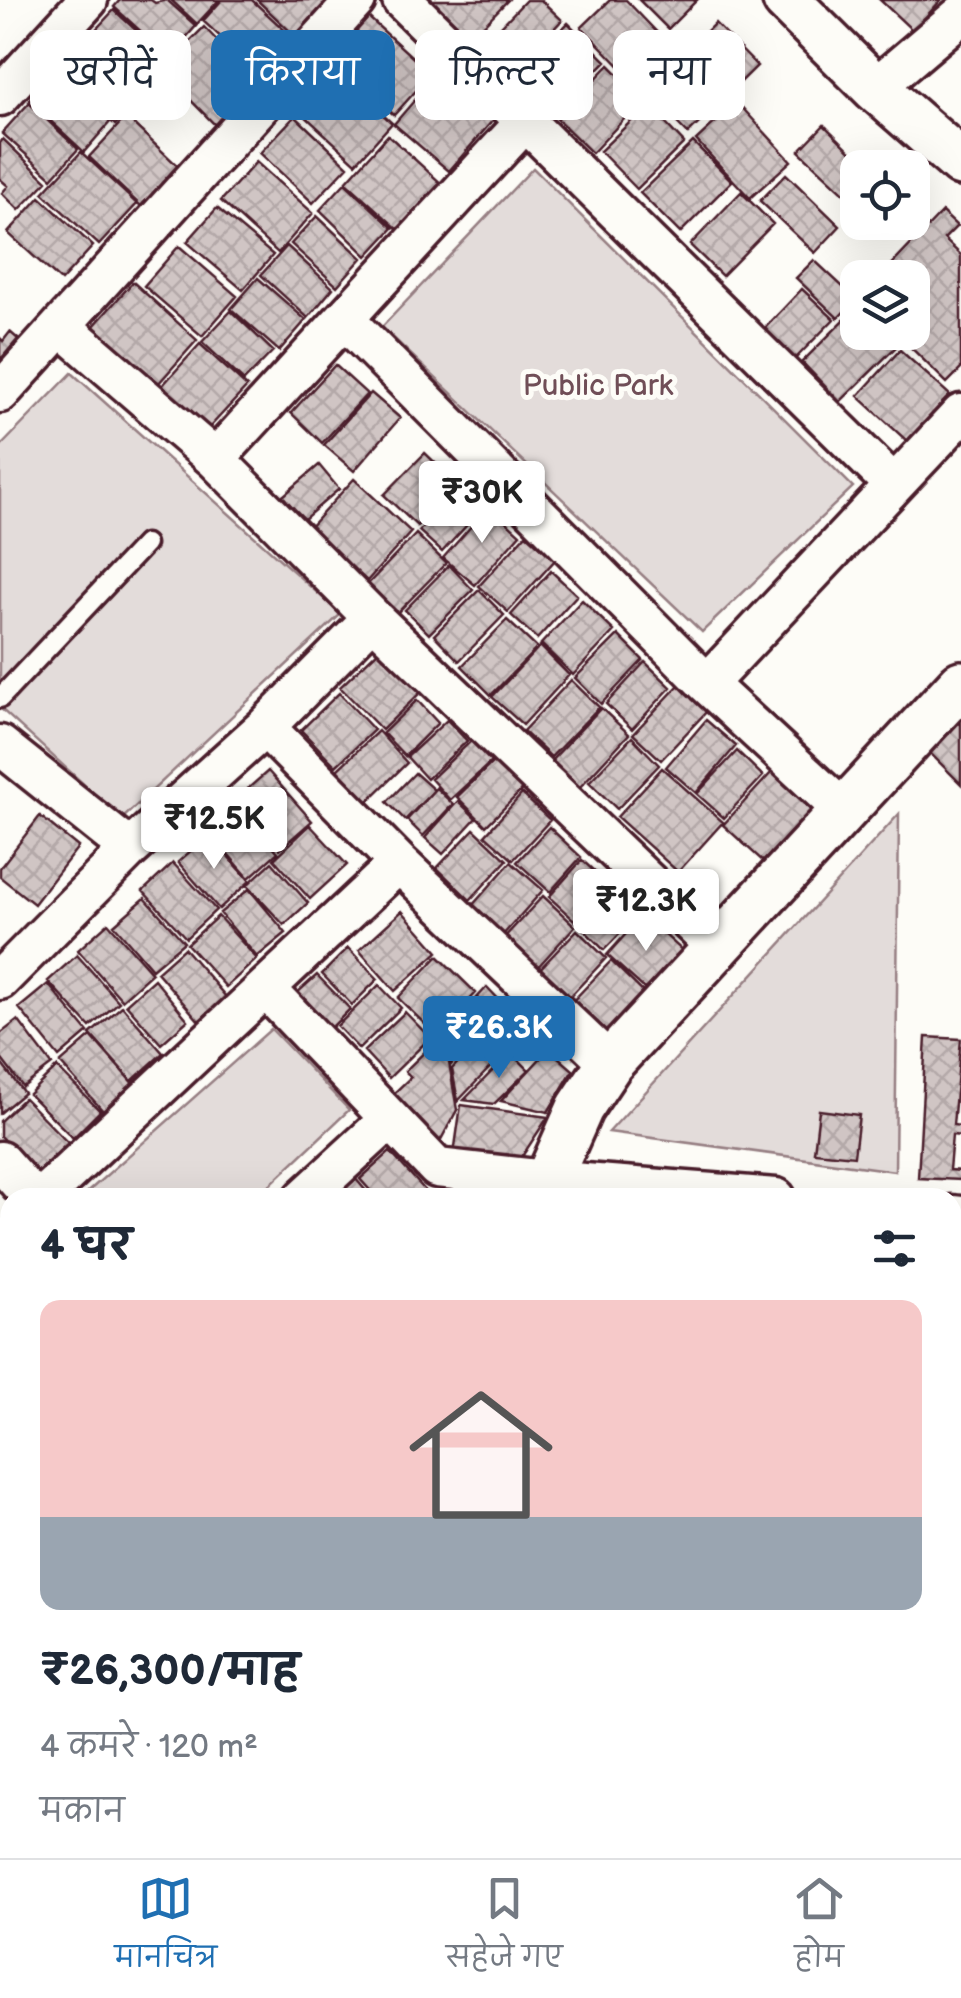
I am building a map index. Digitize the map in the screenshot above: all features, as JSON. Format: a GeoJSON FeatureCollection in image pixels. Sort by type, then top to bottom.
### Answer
{"type":"FeatureCollection","features":[{"type":"Feature","properties":{"kind":"street"},"geometry":{"type":"LineString","coordinates":[[0,96],[88,0]]}},
{"type":"Feature","properties":{"kind":"street"},"geometry":{"type":"LineString","coordinates":[[0,394],[356,0]]}},
{"type":"Feature","properties":{"kind":"street"},"geometry":{"type":"LineString","coordinates":[[402,0],[894,485]]}},
{"type":"Feature","properties":{"kind":"street"},"geometry":{"type":"LineString","coordinates":[[786,0],[875,88],[961,163]]}},
{"type":"Feature","properties":{"kind":"street"},"geometry":{"type":"LineString","coordinates":[[875,88],[961,15]]}},
{"type":"Feature","properties":{"kind":"street"},"geometry":{"type":"LineString","coordinates":[[215,458],[526,122]]}},
{"type":"Feature","properties":{"kind":"street"},"geometry":{"type":"LineString","coordinates":[[344,319],[707,684],[844,810]]}},
{"type":"Feature","properties":{"kind":"street"},"geometry":{"type":"LineString","coordinates":[[61,326],[215,458],[373,618],[716,947]]}},
{"type":"Feature","properties":{"kind":"street"},"geometry":{"type":"LineString","coordinates":[[707,684],[961,414]]}},
{"type":"Feature","properties":{"kind":"street"},"geometry":{"type":"LineString","coordinates":[[0,980],[373,618]]}},
{"type":"Feature","properties":{"kind":"street"},"geometry":{"type":"LineString","coordinates":[[543,1188],[580,1108],[610,1063],[961,684]]}},
{"type":"Feature","properties":{"kind":"street"},"geometry":{"type":"LineString","coordinates":[[264,727],[610,1063]]}},
{"type":"Feature","properties":{"kind":"street"},"geometry":{"type":"LineString","coordinates":[[0,745],[130,850]]}},
{"type":"Feature","properties":{"kind":"street"},"geometry":{"type":"LineString","coordinates":[[52,1188],[400,863]]}},
{"type":"Feature","properties":{"kind":"street"},"geometry":{"type":"LineString","coordinates":[[266,989],[437,1168],[538,1188]]}},
{"type":"Feature","properties":{"kind":"street"},"geometry":{"type":"LineString","coordinates":[[315,1188],[390,1119]]}},
{"type":"Feature","properties":{"kind":"street"},"geometry":{"type":"LineString","coordinates":[[0,1161],[24,1188]]}},
{"type":"Feature","properties":{"kind":"lane"},"geometry":{"type":"LineString","coordinates":[[0,698],[145,544]]}},
{"type":"Feature","properties":{"kind":"green space","name":"Public Park"},"geometry":{"type":"Polygon","coordinates":[[[533,168],[853,487],[702,632],[382,327],[533,168]]]}},
{"type":"Feature","properties":{"kind":"green space"},"geometry":{"type":"Polygon","coordinates":[[[72,373],[341,614],[122,819],[0,708],[0,447],[72,373]]]}},
{"type":"Feature","properties":{"kind":"green space"},"geometry":{"type":"Polygon","coordinates":[[[899,814],[895,1171],[609,1132],[899,814]]]}},
{"type":"Feature","properties":{"kind":"green space"},"geometry":{"type":"Polygon","coordinates":[[[271,1029],[349,1110],[267,1188],[92,1188],[271,1029]]]}},
{"type":"Feature","properties":{"kind":"building"},"geometry":{"type":"Polygon","coordinates":[[[120,0],[167,0],[196,26],[191,32],[139,30],[114,7],[120,0]]]}},
{"type":"Feature","properties":{"kind":"building"},"geometry":{"type":"Polygon","coordinates":[[[171,0],[219,0],[197,24],[171,0]]]}},
{"type":"Feature","properties":{"kind":"building"},"geometry":{"type":"Polygon","coordinates":[[[222,0],[252,0],[284,30],[213,30],[203,21],[222,0]]]}},
{"type":"Feature","properties":{"kind":"building"},"geometry":{"type":"Polygon","coordinates":[[[257,0],[329,0],[301,30],[289,30],[257,0]]]}},
{"type":"Feature","properties":{"kind":"building"},"geometry":{"type":"Polygon","coordinates":[[[432,0],[508,0],[479,30],[461,30],[432,0]]]}},
{"type":"Feature","properties":{"kind":"building"},"geometry":{"type":"Polygon","coordinates":[[[526,0],[541,0],[562,20],[553,30],[497,30],[526,0]]]}},
{"type":"Feature","properties":{"kind":"building"},"geometry":{"type":"Polygon","coordinates":[[[610,0],[626,0],[655,30],[613,30],[613,59],[593,38],[593,30],[582,27],[610,0]]]}},
{"type":"Feature","properties":{"kind":"building"},"geometry":{"type":"Polygon","coordinates":[[[639,0],[697,0],[668,29],[639,0]]]}},
{"type":"Feature","properties":{"kind":"building"},"geometry":{"type":"Polygon","coordinates":[[[880,0],[941,0],[913,31],[880,0]]]}},
{"type":"Feature","properties":{"kind":"building"},"geometry":{"type":"Polygon","coordinates":[[[114,10],[136,30],[95,30],[114,10]]]}},
{"type":"Feature","properties":{"kind":"building"},"geometry":{"type":"Polygon","coordinates":[[[367,16],[382,30],[355,30],[367,16]]]}},
{"type":"Feature","properties":{"kind":"building"},"geometry":{"type":"Polygon","coordinates":[[[204,27],[211,34],[211,120],[224,120],[217,127],[191,101],[191,40],[204,27]]]}},
{"type":"Feature","properties":{"kind":"building"},"geometry":{"type":"Polygon","coordinates":[[[395,41],[415,60],[415,92],[395,114],[395,41]]]}},
{"type":"Feature","properties":{"kind":"building"},"geometry":{"type":"Polygon","coordinates":[[[593,48],[606,61],[593,74],[593,48]]]}},
{"type":"Feature","properties":{"kind":"building"},"geometry":{"type":"Polygon","coordinates":[[[745,54],[757,66],[745,78],[745,54]]]}},
{"type":"Feature","properties":{"kind":"building"},"geometry":{"type":"Polygon","coordinates":[[[609,65],[613,69],[613,120],[623,120],[592,153],[558,120],[593,120],[593,82],[609,65]]]}},
{"type":"Feature","properties":{"kind":"building"},"geometry":{"type":"Polygon","coordinates":[[[415,100],[415,120],[493,120],[449,171],[394,124],[415,100]]]}},
{"type":"Feature","properties":{"kind":"building"},"geometry":{"type":"Polygon","coordinates":[[[29,103],[30,120],[47,120],[78,149],[52,178],[2,133],[29,103]]]}},
{"type":"Feature","properties":{"kind":"building"},"geometry":{"type":"Polygon","coordinates":[[[745,111],[791,161],[750,198],[696,140],[718,120],[745,120],[745,111]]]}},
{"type":"Feature","properties":{"kind":"building"},"geometry":{"type":"Polygon","coordinates":[[[49,120],[110,122],[84,152],[49,120]]]}},
{"type":"Feature","properties":{"kind":"building"},"geometry":{"type":"Polygon","coordinates":[[[123,120],[129,120],[181,169],[144,209],[89,157],[123,120]]]}},
{"type":"Feature","properties":{"kind":"building"},"geometry":{"type":"Polygon","coordinates":[[[291,120],[299,120],[348,166],[313,203],[260,153],[291,120]]]}},
{"type":"Feature","properties":{"kind":"building"},"geometry":{"type":"Polygon","coordinates":[[[309,120],[392,123],[356,163],[309,120]]]}},
{"type":"Feature","properties":{"kind":"building"},"geometry":{"type":"Polygon","coordinates":[[[632,120],[662,120],[684,143],[637,189],[600,151],[632,120]]]}},
{"type":"Feature","properties":{"kind":"building"},"geometry":{"type":"Polygon","coordinates":[[[674,120],[702,120],[688,134],[674,120]]]}},
{"type":"Feature","properties":{"kind":"building"},"geometry":{"type":"Polygon","coordinates":[[[824,125],[850,150],[840,150],[840,189],[799,151],[824,125]]]}},
{"type":"Feature","properties":{"kind":"building"},"geometry":{"type":"Polygon","coordinates":[[[388,135],[443,185],[401,232],[346,182],[388,135]]]}},
{"type":"Feature","properties":{"kind":"building"},"geometry":{"type":"Polygon","coordinates":[[[3,139],[47,181],[19,210],[2,193],[8,186],[0,179],[3,139]]]}},
{"type":"Feature","properties":{"kind":"building"},"geometry":{"type":"Polygon","coordinates":[[[693,142],[732,181],[680,233],[640,193],[693,142]]]}},
{"type":"Feature","properties":{"kind":"building"},"geometry":{"type":"Polygon","coordinates":[[[81,152],[137,204],[99,245],[43,193],[81,152]]]}},
{"type":"Feature","properties":{"kind":"building"},"geometry":{"type":"Polygon","coordinates":[[[256,162],[313,213],[278,253],[221,201],[256,162]]]}},
{"type":"Feature","properties":{"kind":"building"},"geometry":{"type":"Polygon","coordinates":[[[786,174],[840,226],[815,253],[760,201],[786,174]]]}},
{"type":"Feature","properties":{"kind":"building"},"geometry":{"type":"Polygon","coordinates":[[[345,183],[393,228],[367,256],[320,210],[345,183]]]}},
{"type":"Feature","properties":{"kind":"building"},"geometry":{"type":"Polygon","coordinates":[[[741,192],[773,224],[722,276],[690,245],[741,192]]]}},
{"type":"Feature","properties":{"kind":"building"},"geometry":{"type":"Polygon","coordinates":[[[40,197],[93,246],[61,281],[8,233],[40,197]]]}},
{"type":"Feature","properties":{"kind":"building"},"geometry":{"type":"Polygon","coordinates":[[[217,208],[273,255],[243,290],[187,242],[217,208]]]}},
{"type":"Feature","properties":{"kind":"building"},"geometry":{"type":"Polygon","coordinates":[[[942,212],[957,226],[944,239],[961,255],[961,369],[947,383],[913,350],[930,350],[930,260],[896,260],[915,240],[930,240],[930,225],[942,212]]]}},
{"type":"Feature","properties":{"kind":"building"},"geometry":{"type":"Polygon","coordinates":[[[317,216],[362,258],[337,286],[291,244],[317,216]]]}},
{"type":"Feature","properties":{"kind":"building"},"geometry":{"type":"Polygon","coordinates":[[[179,246],[237,296],[202,336],[144,286],[179,246]]]}},
{"type":"Feature","properties":{"kind":"building"},"geometry":{"type":"Polygon","coordinates":[[[287,246],[333,288],[308,318],[261,275],[287,246]]]}},
{"type":"Feature","properties":{"kind":"building"},"geometry":{"type":"Polygon","coordinates":[[[814,260],[840,284],[840,316],[838,318],[796,278],[814,260]]]}},
{"type":"Feature","properties":{"kind":"building"},"geometry":{"type":"Polygon","coordinates":[[[258,278],[306,320],[279,351],[231,309],[258,278]]]}},
{"type":"Feature","properties":{"kind":"building"},"geometry":{"type":"Polygon","coordinates":[[[133,282],[197,340],[158,384],[93,327],[133,282]]]}},
{"type":"Feature","properties":{"kind":"building"},"geometry":{"type":"Polygon","coordinates":[[[802,289],[834,319],[795,359],[764,329],[802,289]]]}},
{"type":"Feature","properties":{"kind":"building"},"geometry":{"type":"Polygon","coordinates":[[[231,311],[273,351],[244,381],[202,342],[231,311]]]}},
{"type":"Feature","properties":{"kind":"building"},"geometry":{"type":"Polygon","coordinates":[[[840,324],[840,350],[893,350],[840,402],[802,362],[840,324]]]}},
{"type":"Feature","properties":{"kind":"building"},"geometry":{"type":"Polygon","coordinates":[[[10,332],[18,339],[0,360],[0,338],[3,341],[10,332]]]}},
{"type":"Feature","properties":{"kind":"building"},"geometry":{"type":"Polygon","coordinates":[[[200,344],[247,387],[208,429],[162,386],[200,344]]]}},
{"type":"Feature","properties":{"kind":"building"},"geometry":{"type":"Polygon","coordinates":[[[900,350],[950,395],[908,442],[858,396],[900,350]]]}},
{"type":"Feature","properties":{"kind":"building"},"geometry":{"type":"Polygon","coordinates":[[[335,365],[367,394],[322,443],[291,413],[335,365]]]}},
{"type":"Feature","properties":{"kind":"building"},"geometry":{"type":"Polygon","coordinates":[[[371,393],[400,418],[354,471],[324,445],[371,393]]]}},
{"type":"Feature","properties":{"kind":"building"},"geometry":{"type":"Polygon","coordinates":[[[425,453],[457,484],[417,526],[384,495],[425,453]]]}},
{"type":"Feature","properties":{"kind":"building"},"geometry":{"type":"Polygon","coordinates":[[[319,465],[339,489],[303,520],[283,496],[319,465]]]}},
{"type":"Feature","properties":{"kind":"building"},"geometry":{"type":"Polygon","coordinates":[[[354,479],[411,532],[367,581],[309,528],[354,479]]]}},
{"type":"Feature","properties":{"kind":"building"},"geometry":{"type":"Polygon","coordinates":[[[467,479],[490,500],[442,552],[419,531],[467,479]]]}},
{"type":"Feature","properties":{"kind":"building"},"geometry":{"type":"Polygon","coordinates":[[[489,506],[520,534],[475,585],[443,558],[489,506]]]}},
{"type":"Feature","properties":{"kind":"building"},"geometry":{"type":"Polygon","coordinates":[[[416,534],[446,563],[397,613],[368,584],[416,534]]]}},
{"type":"Feature","properties":{"kind":"building"},"geometry":{"type":"Polygon","coordinates":[[[526,534],[555,560],[508,612],[479,586],[526,534]]]}},
{"type":"Feature","properties":{"kind":"building"},"geometry":{"type":"Polygon","coordinates":[[[449,565],[473,590],[429,634],[405,610],[449,565]]]}},
{"type":"Feature","properties":{"kind":"building"},"geometry":{"type":"Polygon","coordinates":[[[551,571],[577,595],[537,639],[511,615],[551,571]]]}},
{"type":"Feature","properties":{"kind":"building"},"geometry":{"type":"Polygon","coordinates":[[[479,590],[504,615],[459,661],[434,635],[479,590]]]}},
{"type":"Feature","properties":{"kind":"building"},"geometry":{"type":"Polygon","coordinates":[[[582,600],[614,631],[573,675],[541,644],[582,600]]]}},
{"type":"Feature","properties":{"kind":"building"},"geometry":{"type":"Polygon","coordinates":[[[507,620],[537,648],[491,695],[462,666],[507,620]]]}},
{"type":"Feature","properties":{"kind":"building"},"geometry":{"type":"Polygon","coordinates":[[[618,635],[643,660],[601,704],[575,678],[618,635]]]}},
{"type":"Feature","properties":{"kind":"building"},"geometry":{"type":"Polygon","coordinates":[[[540,646],[569,675],[523,725],[492,697],[540,646]]]}},
{"type":"Feature","properties":{"kind":"building"},"geometry":{"type":"Polygon","coordinates":[[[382,647],[423,690],[382,730],[340,687],[382,647]]]}},
{"type":"Feature","properties":{"kind":"building"},"geometry":{"type":"Polygon","coordinates":[[[645,662],[671,687],[632,729],[606,704],[645,662]]]}},
{"type":"Feature","properties":{"kind":"building"},"geometry":{"type":"Polygon","coordinates":[[[571,680],[599,707],[551,757],[523,731],[571,680]]]}},
{"type":"Feature","properties":{"kind":"building"},"geometry":{"type":"Polygon","coordinates":[[[679,685],[707,711],[661,760],[633,734],[679,685]]]}},
{"type":"Feature","properties":{"kind":"building"},"geometry":{"type":"Polygon","coordinates":[[[339,693],[374,730],[336,766],[301,730],[339,693]]]}},
{"type":"Feature","properties":{"kind":"building"},"geometry":{"type":"Polygon","coordinates":[[[417,700],[438,723],[405,756],[383,733],[417,700]]]}},
{"type":"Feature","properties":{"kind":"building"},"geometry":{"type":"Polygon","coordinates":[[[601,708],[629,734],[579,788],[551,761],[601,708]]]}},
{"type":"Feature","properties":{"kind":"building"},"geometry":{"type":"Polygon","coordinates":[[[447,720],[467,741],[427,779],[407,757],[447,720]]]}},
{"type":"Feature","properties":{"kind":"building"},"geometry":{"type":"Polygon","coordinates":[[[706,720],[736,746],[696,793],[666,767],[706,720]]]}},
{"type":"Feature","properties":{"kind":"building"},"geometry":{"type":"Polygon","coordinates":[[[961,720],[961,784],[929,752],[961,720]]]}},
{"type":"Feature","properties":{"kind":"building"},"geometry":{"type":"Polygon","coordinates":[[[378,731],[407,763],[367,802],[337,770],[378,731]]]}},
{"type":"Feature","properties":{"kind":"building"},"geometry":{"type":"Polygon","coordinates":[[[632,737],[659,765],[617,809],[589,782],[632,737]]]}},
{"type":"Feature","properties":{"kind":"building"},"geometry":{"type":"Polygon","coordinates":[[[471,741],[491,762],[450,800],[431,779],[471,741]]]}},
{"type":"Feature","properties":{"kind":"building"},"geometry":{"type":"Polygon","coordinates":[[[737,751],[763,776],[724,818],[697,794],[737,751]]]}},
{"type":"Feature","properties":{"kind":"building"},"geometry":{"type":"Polygon","coordinates":[[[494,761],[522,790],[486,826],[457,797],[494,761]]]}},
{"type":"Feature","properties":{"kind":"building"},"geometry":{"type":"Polygon","coordinates":[[[662,768],[723,822],[678,872],[617,817],[662,768]]]}},
{"type":"Feature","properties":{"kind":"building"},"geometry":{"type":"Polygon","coordinates":[[[268,771],[312,821],[280,849],[236,799],[268,771]]]}},
{"type":"Feature","properties":{"kind":"building"},"geometry":{"type":"Polygon","coordinates":[[[772,772],[813,811],[765,863],[723,825],[772,772]]]}},
{"type":"Feature","properties":{"kind":"building"},"geometry":{"type":"Polygon","coordinates":[[[415,773],[434,790],[405,820],[387,802],[415,773]]]}},
{"type":"Feature","properties":{"kind":"building"},"geometry":{"type":"Polygon","coordinates":[[[436,788],[453,804],[423,836],[407,820],[436,788]]]}},
{"type":"Feature","properties":{"kind":"building"},"geometry":{"type":"Polygon","coordinates":[[[522,794],[550,820],[513,860],[485,835],[522,794]]]}},
{"type":"Feature","properties":{"kind":"building"},"geometry":{"type":"Polygon","coordinates":[[[458,801],[476,818],[443,854],[425,838],[458,801]]]}},
{"type":"Feature","properties":{"kind":"building"},"geometry":{"type":"Polygon","coordinates":[[[236,804],[278,852],[249,878],[207,830],[236,804]]]}},
{"type":"Feature","properties":{"kind":"building"},"geometry":{"type":"Polygon","coordinates":[[[40,816],[78,847],[34,904],[0,877],[0,868],[40,816]]]}},
{"type":"Feature","properties":{"kind":"building"},"geometry":{"type":"Polygon","coordinates":[[[310,825],[347,865],[310,899],[274,859],[310,825]]]}},
{"type":"Feature","properties":{"kind":"building"},"geometry":{"type":"Polygon","coordinates":[[[549,827],[581,857],[550,892],[517,862],[549,827]]]}},
{"type":"Feature","properties":{"kind":"building"},"geometry":{"type":"Polygon","coordinates":[[[474,829],[507,860],[470,900],[437,868],[474,829]]]}},
{"type":"Feature","properties":{"kind":"building"},"geometry":{"type":"Polygon","coordinates":[[[209,835],[250,881],[219,909],[178,862],[209,835]]]}},
{"type":"Feature","properties":{"kind":"building"},"geometry":{"type":"Polygon","coordinates":[[[582,860],[607,883],[574,920],[549,897],[582,860]]]}},
{"type":"Feature","properties":{"kind":"building"},"geometry":{"type":"Polygon","coordinates":[[[272,862],[308,903],[284,925],[247,885],[272,862]]]}},
{"type":"Feature","properties":{"kind":"building"},"geometry":{"type":"Polygon","coordinates":[[[511,862],[543,890],[502,936],[471,907],[511,862]]]}},
{"type":"Feature","properties":{"kind":"building"},"geometry":{"type":"Polygon","coordinates":[[[173,863],[216,910],[186,938],[143,891],[173,863]]]}},
{"type":"Feature","properties":{"kind":"building"},"geometry":{"type":"Polygon","coordinates":[[[614,883],[642,911],[604,950],[576,922],[614,883]]]}},
{"type":"Feature","properties":{"kind":"building"},"geometry":{"type":"Polygon","coordinates":[[[249,889],[286,933],[257,957],[220,913],[249,889]]]}},
{"type":"Feature","properties":{"kind":"building"},"geometry":{"type":"Polygon","coordinates":[[[543,896],[575,926],[535,970],[502,940],[543,896]]]}},
{"type":"Feature","properties":{"kind":"building"},"geometry":{"type":"Polygon","coordinates":[[[145,898],[184,942],[152,969],[114,925],[145,898]]]}},
{"type":"Feature","properties":{"kind":"building"},"geometry":{"type":"Polygon","coordinates":[[[402,911],[438,952],[395,991],[359,950],[402,911]]]}},
{"type":"Feature","properties":{"kind":"building"},"geometry":{"type":"Polygon","coordinates":[[[643,915],[684,952],[648,992],[607,955],[643,915]]]}},
{"type":"Feature","properties":{"kind":"building"},"geometry":{"type":"Polygon","coordinates":[[[218,916],[257,959],[226,987],[187,944],[218,916]]]}},
{"type":"Feature","properties":{"kind":"building"},"geometry":{"type":"Polygon","coordinates":[[[108,923],[152,973],[122,1000],[78,950],[108,923]]]}},
{"type":"Feature","properties":{"kind":"building"},"geometry":{"type":"Polygon","coordinates":[[[577,930],[606,958],[565,1002],[536,973],[577,930]]]}},
{"type":"Feature","properties":{"kind":"building"},"geometry":{"type":"Polygon","coordinates":[[[184,948],[226,997],[199,1021],[157,972],[184,948]]]}},
{"type":"Feature","properties":{"kind":"building"},"geometry":{"type":"Polygon","coordinates":[[[348,948],[378,979],[352,1005],[322,974],[348,948]]]}},
{"type":"Feature","properties":{"kind":"building"},"geometry":{"type":"Polygon","coordinates":[[[77,955],[119,1002],[90,1027],[48,981],[77,955]]]}},
{"type":"Feature","properties":{"kind":"building"},"geometry":{"type":"Polygon","coordinates":[[[438,956],[476,993],[436,1035],[398,998],[438,956]]]}},
{"type":"Feature","properties":{"kind":"building"},"geometry":{"type":"Polygon","coordinates":[[[611,961],[647,996],[605,1040],[569,1005],[611,961]]]}},
{"type":"Feature","properties":{"kind":"building"},"geometry":{"type":"Polygon","coordinates":[[[317,975],[350,1009],[331,1028],[297,993],[317,975]]]}},
{"type":"Feature","properties":{"kind":"building"},"geometry":{"type":"Polygon","coordinates":[[[154,979],[188,1020],[161,1044],[126,1004],[154,979]]]}},
{"type":"Feature","properties":{"kind":"building"},"geometry":{"type":"Polygon","coordinates":[[[48,984],[88,1032],[59,1057],[19,1008],[48,984]]]}},
{"type":"Feature","properties":{"kind":"building"},"geometry":{"type":"Polygon","coordinates":[[[379,985],[401,1008],[359,1049],[337,1026],[379,985]]]}},
{"type":"Feature","properties":{"kind":"building"},"geometry":{"type":"Polygon","coordinates":[[[487,987],[505,1006],[451,1065],[446,1031],[487,987]]]}},
{"type":"Feature","properties":{"kind":"building"},"geometry":{"type":"Polygon","coordinates":[[[122,1006],[163,1053],[132,1081],[90,1034],[122,1006]]]}},
{"type":"Feature","properties":{"kind":"building"},"geometry":{"type":"Polygon","coordinates":[[[507,1010],[527,1029],[458,1101],[452,1069],[507,1010]]]}},
{"type":"Feature","properties":{"kind":"building"},"geometry":{"type":"Polygon","coordinates":[[[405,1012],[430,1038],[389,1078],[364,1051],[405,1012]]]}},
{"type":"Feature","properties":{"kind":"building"},"geometry":{"type":"Polygon","coordinates":[[[18,1020],[52,1065],[23,1087],[0,1057],[0,1034],[18,1020]]]}},
{"type":"Feature","properties":{"kind":"building"},"geometry":{"type":"Polygon","coordinates":[[[444,1033],[457,1110],[438,1145],[392,1095],[411,1077],[405,1071],[444,1033]]]}},
{"type":"Feature","properties":{"kind":"building"},"geometry":{"type":"Polygon","coordinates":[[[91,1036],[135,1086],[105,1113],[60,1063],[91,1036]]]}},
{"type":"Feature","properties":{"kind":"building"},"geometry":{"type":"Polygon","coordinates":[[[926,1037],[961,1039],[953,1125],[961,1126],[961,1136],[952,1135],[949,1170],[961,1171],[961,1180],[918,1178],[926,1037]]]}},
{"type":"Feature","properties":{"kind":"building"},"geometry":{"type":"Polygon","coordinates":[[[549,1049],[573,1070],[548,1112],[501,1101],[549,1049]]]}},
{"type":"Feature","properties":{"kind":"building"},"geometry":{"type":"Polygon","coordinates":[[[511,1052],[529,1070],[494,1104],[464,1100],[511,1052]]]}},
{"type":"Feature","properties":{"kind":"building"},"geometry":{"type":"Polygon","coordinates":[[[0,1062],[24,1093],[0,1113],[0,1062]]]}},
{"type":"Feature","properties":{"kind":"building"},"geometry":{"type":"Polygon","coordinates":[[[57,1067],[100,1111],[73,1138],[29,1094],[57,1067]]]}},
{"type":"Feature","properties":{"kind":"building"},"geometry":{"type":"Polygon","coordinates":[[[24,1098],[68,1143],[36,1173],[0,1136],[0,1121],[24,1098]]]}},
{"type":"Feature","properties":{"kind":"building"},"geometry":{"type":"Polygon","coordinates":[[[461,1105],[548,1117],[519,1161],[454,1154],[461,1105]]]}},
{"type":"Feature","properties":{"kind":"building"},"geometry":{"type":"Polygon","coordinates":[[[819,1110],[859,1115],[854,1156],[814,1152],[819,1110]]]}},
{"type":"Feature","properties":{"kind":"building"},"geometry":{"type":"Polygon","coordinates":[[[390,1152],[423,1188],[368,1188],[360,1179],[390,1152]]]}},
{"type":"Feature","properties":{"kind":"building"},"geometry":{"type":"Polygon","coordinates":[[[355,1178],[364,1188],[344,1188],[355,1178]]]}}]}
